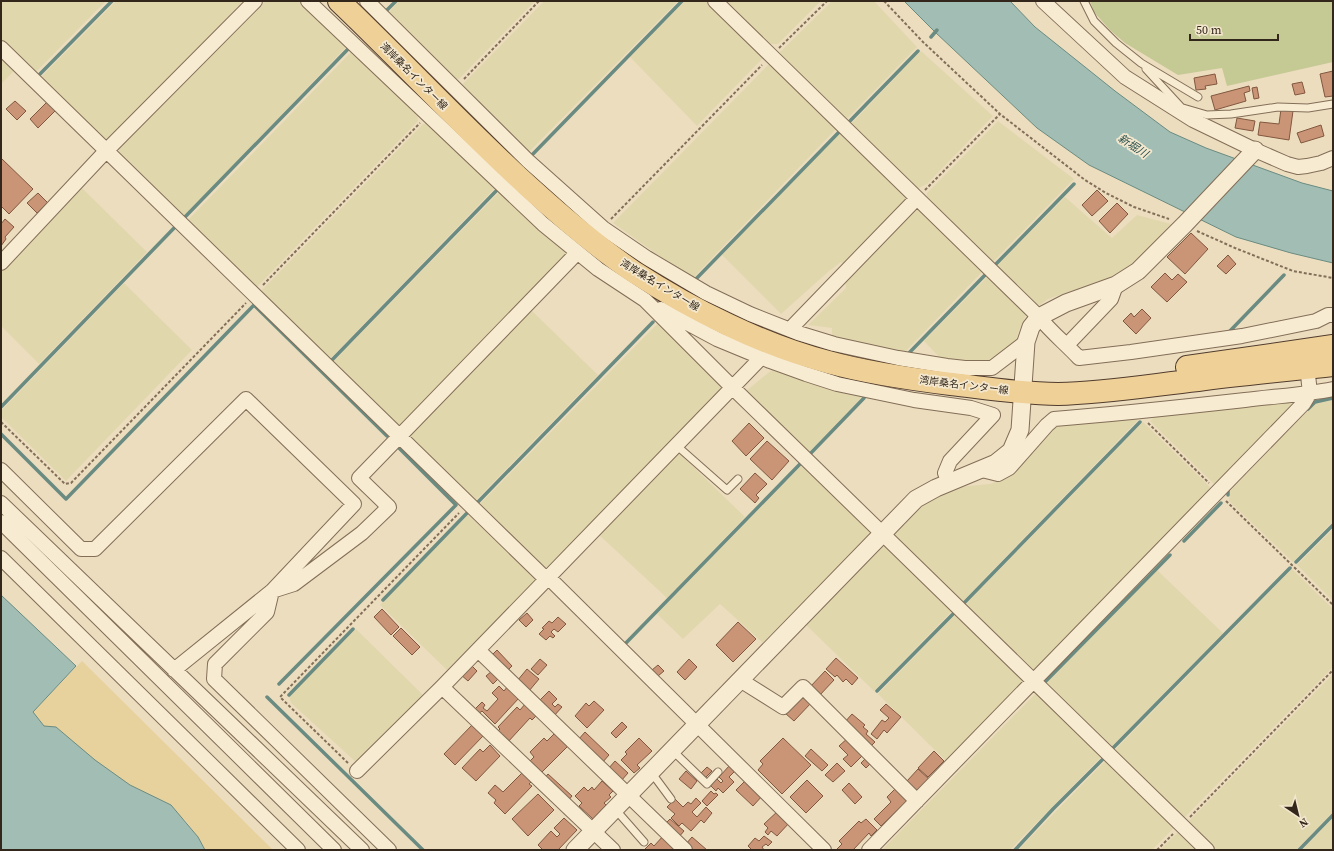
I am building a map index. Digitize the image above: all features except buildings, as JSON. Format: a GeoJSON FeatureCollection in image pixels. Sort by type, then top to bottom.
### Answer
{"type":"FeatureCollection","features":[{"type":"Feature","properties":{"kind":"main road","name":"湾岸桑名インター線"},"geometry":{"type":"LineString","coordinates":[[339,1],[480,141],[553,209],[592,241],[633,271],[714,317],[791,351],[828,362],[924,381],[1022,392],[1056,394],[1158,386],[1333,365]]}},
{"type":"Feature","properties":{"kind":"main road","name":"湾岸桑名インター線"},"geometry":{"type":"LineString","coordinates":[[1022,392],[1056,381],[1114,377],[1333,346]]}},
{"type":"Feature","properties":{"kind":"street"},"geometry":{"type":"LineString","coordinates":[[1,263],[106,151],[255,1]]}},
{"type":"Feature","properties":{"kind":"street"},"geometry":{"type":"LineString","coordinates":[[308,1],[537,219],[598,269],[645,300],[684,322],[717,338],[770,361],[806,374],[845,385],[914,400],[970,408],[994,415],[950,461],[945,473],[949,483]]}},
{"type":"Feature","properties":{"kind":"street"},"geometry":{"type":"LineString","coordinates":[[367,1],[528,161],[603,228],[647,258],[706,293],[780,327],[834,344],[898,358],[947,366],[992,368],[1026,342]]}},
{"type":"Feature","properties":{"kind":"street"},"geometry":{"type":"LineString","coordinates":[[716,1],[1039,316],[1050,331],[1067,345],[1079,358],[1242,336],[1316,321],[1328,315],[1333,315]]}},
{"type":"Feature","properties":{"kind":"street"},"geometry":{"type":"LineString","coordinates":[[1043,1],[1125,77],[1193,120],[1287,164],[1307,166],[1329,163]]}},
{"type":"Feature","properties":{"kind":"street"},"geometry":{"type":"LineString","coordinates":[[1,48],[697,724],[824,850]]}},
{"type":"Feature","properties":{"kind":"street"},"geometry":{"type":"LineString","coordinates":[[577,849],[916,499],[996,463],[1011,451],[1020,430],[1026,342],[1031,327],[1039,316],[1066,303],[1116,285],[1138,271],[1255,150]]}},
{"type":"Feature","properties":{"kind":"street"},"geometry":{"type":"LineString","coordinates":[[794,325],[917,198]]}},
{"type":"Feature","properties":{"kind":"street"},"geometry":{"type":"LineString","coordinates":[[272,591],[294,584],[362,533],[389,507],[359,478],[578,252]]}},
{"type":"Feature","properties":{"kind":"street"},"geometry":{"type":"LineString","coordinates":[[1067,345],[1111,299],[1116,285]]}},
{"type":"Feature","properties":{"kind":"street"},"geometry":{"type":"LineString","coordinates":[[645,300],[732,387],[1207,850]]}},
{"type":"Feature","properties":{"kind":"street"},"geometry":{"type":"LineString","coordinates":[[1300,324],[1302,340]]}},
{"type":"Feature","properties":{"kind":"street"},"geometry":{"type":"LineString","coordinates":[[357,771],[442,687],[758,361]]}},
{"type":"Feature","properties":{"kind":"street"},"geometry":{"type":"LineString","coordinates":[[869,850],[1304,403],[1310,393],[1308,375]]}},
{"type":"Feature","properties":{"kind":"street"},"geometry":{"type":"LineString","coordinates":[[982,470],[998,474],[1009,468],[1054,419],[1138,412],[1310,393],[1333,389]]}},
{"type":"Feature","properties":{"kind":"street"},"geometry":{"type":"LineString","coordinates":[[1,470],[81,549],[96,549],[246,399],[354,504],[272,591],[174,670]]}},
{"type":"Feature","properties":{"kind":"street"},"geometry":{"type":"LineString","coordinates":[[1,503],[362,850]]}},
{"type":"Feature","properties":{"kind":"street"},"geometry":{"type":"LineString","coordinates":[[1,522],[334,850]]}},
{"type":"Feature","properties":{"kind":"street"},"geometry":{"type":"LineString","coordinates":[[1,558],[298,850]]}},
{"type":"Feature","properties":{"kind":"street"},"geometry":{"type":"LineString","coordinates":[[272,591],[267,612],[215,664],[214,679],[389,850]]}},
{"type":"Feature","properties":{"kind":"street"},"geometry":{"type":"LineString","coordinates":[[478,650],[629,794],[685,850]]}},
{"type":"Feature","properties":{"kind":"street"},"geometry":{"type":"LineString","coordinates":[[740,680],[783,707],[803,687],[917,801]]}},
{"type":"Feature","properties":{"kind":"street"},"geometry":{"type":"LineString","coordinates":[[442,687],[613,850]]}},
{"type":"Feature","properties":{"kind":"lane"},"geometry":{"type":"LineString","coordinates":[[1084,1],[1094,21],[1116,43],[1141,63],[1198,98]]}},
{"type":"Feature","properties":{"kind":"lane"},"geometry":{"type":"LineString","coordinates":[[1141,63],[1193,120]]}},
{"type":"Feature","properties":{"kind":"lane"},"geometry":{"type":"LineString","coordinates":[[1182,108],[1207,115],[1231,114],[1278,107],[1308,108],[1333,104]]}},
{"type":"Feature","properties":{"kind":"lane"},"geometry":{"type":"LineString","coordinates":[[676,445],[727,490],[738,479]]}},
{"type":"Feature","properties":{"kind":"lane"},"geometry":{"type":"LineString","coordinates":[[672,750],[707,784],[718,772]]}},
{"type":"Feature","properties":{"kind":"lane"},"geometry":{"type":"LineString","coordinates":[[650,772],[671,798]]}},
{"type":"Feature","properties":{"kind":"lane"},"geometry":{"type":"LineString","coordinates":[[615,809],[644,842]]}},
{"type":"Feature","properties":{"kind":"path"},"geometry":{"type":"LineString","coordinates":[[454,88],[539,1]]}},
{"type":"Feature","properties":{"kind":"path"},"geometry":{"type":"LineString","coordinates":[[603,228],[771,56],[827,1]]}},
{"type":"Feature","properties":{"kind":"path"},"geometry":{"type":"LineString","coordinates":[[884,1],[923,42],[1000,114],[1085,180],[1106,193],[1134,207],[1185,224],[1222,243],[1293,271],[1333,278]]}},
{"type":"Feature","properties":{"kind":"path"},"geometry":{"type":"LineString","coordinates":[[917,198],[1000,114]]}},
{"type":"Feature","properties":{"kind":"path"},"geometry":{"type":"LineString","coordinates":[[1,422],[65,484],[71,483],[427,115]]}},
{"type":"Feature","properties":{"kind":"path"},"geometry":{"type":"LineString","coordinates":[[1138,412],[1217,492],[1333,605]]}},
{"type":"Feature","properties":{"kind":"path"},"geometry":{"type":"LineString","coordinates":[[357,771],[280,697],[469,504]]}},
{"type":"Feature","properties":{"kind":"path"},"geometry":{"type":"LineString","coordinates":[[1157,850],[1333,670]]}},
{"type":"Feature","properties":{"kind":"shaded area"},"geometry":{"type":"Polygon","coordinates":[[[1,1],[106,1],[35,73],[1,40],[1,1]]]}},
{"type":"Feature","properties":{"kind":"shaded area"},"geometry":{"type":"Polygon","coordinates":[[[116,1],[243,1],[110,141],[103,140],[40,78],[116,1]]]}},
{"type":"Feature","properties":{"kind":"shaded area"},"geometry":{"type":"Polygon","coordinates":[[[265,1],[302,1],[348,45],[183,218],[119,155],[119,149],[241,23],[265,1]]]}},
{"type":"Feature","properties":{"kind":"shaded area"},"geometry":{"type":"Polygon","coordinates":[[[399,1],[535,1],[459,79],[451,79],[388,13],[399,1]]]}},
{"type":"Feature","properties":{"kind":"shaded area"},"geometry":{"type":"Polygon","coordinates":[[[544,1],[678,1],[527,154],[462,90],[462,85],[544,1]]]}},
{"type":"Feature","properties":{"kind":"shaded area"},"geometry":{"type":"Polygon","coordinates":[[[685,1],[707,1],[762,55],[762,59],[697,126],[630,57],[685,1]]]}},
{"type":"Feature","properties":{"kind":"shaded area"},"geometry":{"type":"Polygon","coordinates":[[[724,1],[821,1],[778,44],[768,44],[724,1]]]}},
{"type":"Feature","properties":{"kind":"shaded area"},"geometry":{"type":"Polygon","coordinates":[[[832,1],[874,1],[917,47],[846,120],[781,57],[780,52],[832,1]]]}},
{"type":"Feature","properties":{"kind":"shaded area"},"geometry":{"type":"Polygon","coordinates":[[[353,50],[417,112],[418,121],[256,288],[186,222],[353,50]]]}},
{"type":"Feature","properties":{"kind":"shaded area"},"geometry":{"type":"Polygon","coordinates":[[[921,51],[993,116],[927,184],[917,189],[851,124],[921,51]]]}},
{"type":"Feature","properties":{"kind":"shaded area"},"geometry":{"type":"Polygon","coordinates":[[[1,53],[16,69],[1,84],[1,53]]]}},
{"type":"Feature","properties":{"kind":"shaded area"},"geometry":{"type":"Polygon","coordinates":[[[768,65],[773,65],[837,128],[692,279],[613,223],[768,65]]]}},
{"type":"Feature","properties":{"kind":"shaded area"},"geometry":{"type":"Polygon","coordinates":[[[998,121],[1074,179],[992,263],[927,199],[927,193],[998,121]]]}},
{"type":"Feature","properties":{"kind":"shaded area"},"geometry":{"type":"Polygon","coordinates":[[[429,123],[497,186],[329,360],[260,292],[423,124],[429,123]]]}},
{"type":"Feature","properties":{"kind":"shaded area"},"geometry":{"type":"Polygon","coordinates":[[[841,132],[908,198],[846,266],[841,262],[781,314],[722,255],[841,132]]]}},
{"type":"Feature","properties":{"kind":"shaded area"},"geometry":{"type":"Polygon","coordinates":[[[81,187],[147,252],[39,364],[1,326],[1,271],[81,187]]]}},
{"type":"Feature","properties":{"kind":"shaded area"},"geometry":{"type":"Polygon","coordinates":[[[501,190],[568,251],[568,257],[400,430],[332,363],[501,190]]]}},
{"type":"Feature","properties":{"kind":"shaded area"},"geometry":{"type":"Polygon","coordinates":[[[1065,197],[1112,238],[1137,215],[1171,224],[1136,261],[1110,278],[1048,299],[1040,305],[1033,304],[995,268],[1065,197]]]}},
{"type":"Feature","properties":{"kind":"shaded area"},"geometry":{"type":"Polygon","coordinates":[[[914,207],[919,208],[983,271],[903,354],[832,338],[832,328],[808,325],[846,288],[845,278],[914,207]]]}},
{"type":"Feature","properties":{"kind":"shaded area"},"geometry":{"type":"Polygon","coordinates":[[[988,276],[1026,312],[1016,342],[993,360],[954,362],[942,360],[924,341],[988,276]]]}},
{"type":"Feature","properties":{"kind":"shaded area"},"geometry":{"type":"Polygon","coordinates":[[[124,283],[192,350],[66,481],[1,417],[1,411],[124,283]]]}},
{"type":"Feature","properties":{"kind":"shaded area"},"geometry":{"type":"Polygon","coordinates":[[[529,308],[598,375],[474,502],[406,435],[529,308]]]}},
{"type":"Feature","properties":{"kind":"shaded area"},"geometry":{"type":"Polygon","coordinates":[[[659,322],[722,385],[721,390],[550,566],[543,568],[479,505],[659,322]]]}},
{"type":"Feature","properties":{"kind":"shaded area"},"geometry":{"type":"Polygon","coordinates":[[[773,369],[834,391],[863,396],[808,453],[746,391],[773,369]]]}},
{"type":"Feature","properties":{"kind":"shaded area"},"geometry":{"type":"Polygon","coordinates":[[[1302,398],[1215,485],[1150,421],[1158,414],[1302,398]]]}},
{"type":"Feature","properties":{"kind":"shaded area"},"geometry":{"type":"Polygon","coordinates":[[[1333,400],[1333,521],[1293,562],[1229,501],[1230,491],[1315,403],[1333,400]]]}},
{"type":"Feature","properties":{"kind":"shaded area"},"geometry":{"type":"Polygon","coordinates":[[[1134,417],[1138,420],[961,603],[894,539],[895,530],[923,505],[939,494],[958,487],[990,484],[1001,480],[1053,423],[1134,417]]]}},
{"type":"Feature","properties":{"kind":"shaded area"},"geometry":{"type":"Polygon","coordinates":[[[1143,422],[1210,487],[1209,493],[1039,668],[1029,670],[964,606],[1143,422]]]}},
{"type":"Feature","properties":{"kind":"shaded area"},"geometry":{"type":"Polygon","coordinates":[[[678,452],[745,517],[667,598],[598,534],[678,452]]]}},
{"type":"Feature","properties":{"kind":"shaded area"},"geometry":{"type":"Polygon","coordinates":[[[804,463],[870,527],[868,536],[763,643],[720,604],[683,639],[657,614],[804,463]]]}},
{"type":"Feature","properties":{"kind":"shaded area"},"geometry":{"type":"Polygon","coordinates":[[[468,515],[537,579],[447,670],[380,605],[468,515]]]}},
{"type":"Feature","properties":{"kind":"shaded area"},"geometry":{"type":"Polygon","coordinates":[[[1333,529],[1333,601],[1297,565],[1333,529]]]}},
{"type":"Feature","properties":{"kind":"shaded area"},"geometry":{"type":"Polygon","coordinates":[[[879,545],[888,545],[954,609],[874,691],[804,623],[879,545]]]}},
{"type":"Feature","properties":{"kind":"shaded area"},"geometry":{"type":"Polygon","coordinates":[[[1292,569],[1333,609],[1333,667],[1183,819],[1113,752],[1292,569]]]}},
{"type":"Feature","properties":{"kind":"shaded area"},"geometry":{"type":"Polygon","coordinates":[[[1157,570],[1223,633],[1110,748],[1045,685],[1157,570]]]}},
{"type":"Feature","properties":{"kind":"shaded area"},"geometry":{"type":"Polygon","coordinates":[[[958,612],[1024,677],[1023,682],[947,762],[878,694],[958,612]]]}},
{"type":"Feature","properties":{"kind":"shaded area"},"geometry":{"type":"Polygon","coordinates":[[[356,629],[423,695],[357,763],[291,703],[289,696],[356,629]]]}},
{"type":"Feature","properties":{"kind":"shaded area"},"geometry":{"type":"Polygon","coordinates":[[[1333,674],[1333,812],[1296,850],[1214,850],[1187,823],[1333,674]]]}},
{"type":"Feature","properties":{"kind":"shaded area"},"geometry":{"type":"Polygon","coordinates":[[[1037,692],[1103,755],[1010,850],[882,850],[1037,692]]]}},
{"type":"Feature","properties":{"kind":"shaded area"},"geometry":{"type":"Polygon","coordinates":[[[1107,759],[1176,826],[1152,850],[1018,850],[1107,759]]]}},
{"type":"Feature","properties":{"kind":"shaded area"},"geometry":{"type":"Polygon","coordinates":[[[1333,818],[1333,850],[1302,850],[1333,818]]]}},
{"type":"Feature","properties":{"kind":"shaded area"},"geometry":{"type":"Polygon","coordinates":[[[1181,829],[1202,850],[1160,850],[1181,829]]]}},
{"type":"Feature","properties":{"kind":"green space"},"geometry":{"type":"Polygon","coordinates":[[[1090,1],[1333,1],[1333,62],[1227,86],[1222,68],[1178,75],[1125,43],[1110,30],[1094,12],[1090,1]]]}},
{"type":"Feature","properties":{"kind":"sand"},"geometry":{"type":"Polygon","coordinates":[[[82,661],[273,850],[205,850],[198,837],[185,820],[150,795],[130,785],[44,726],[33,712],[82,661]]]}},
{"type":"Feature","properties":{"kind":"water","name":"新堀川"},"geometry":{"type":"Polygon","coordinates":[[[904,1],[1010,1],[1035,27],[1115,91],[1170,132],[1206,148],[1302,183],[1333,191],[1333,263],[1291,253],[1236,237],[1089,165],[1037,128],[904,1]]]}},
{"type":"Feature","properties":{"kind":"water"},"geometry":{"type":"Polygon","coordinates":[[[1,595],[76,666],[33,712],[44,726],[56,727],[95,760],[130,785],[171,805],[198,837],[205,850],[1,850],[1,595]]]}},
{"type":"Feature","properties":{"kind":"waterway"},"geometry":{"type":"LineString","coordinates":[[40,74],[112,1]]}},
{"type":"Feature","properties":{"kind":"waterway"},"geometry":{"type":"LineString","coordinates":[[384,13],[396,1]]}},
{"type":"Feature","properties":{"kind":"waterway"},"geometry":{"type":"LineString","coordinates":[[530,157],[682,1]]}},
{"type":"Feature","properties":{"kind":"waterway"},"geometry":{"type":"LineString","coordinates":[[931,37],[937,30]]}},
{"type":"Feature","properties":{"kind":"waterway"},"geometry":{"type":"LineString","coordinates":[[185,217],[350,47]]}},
{"type":"Feature","properties":{"kind":"waterway"},"geometry":{"type":"LineString","coordinates":[[849,122],[918,51]]}},
{"type":"Feature","properties":{"kind":"waterway"},"geometry":{"type":"LineString","coordinates":[[694,281],[840,131]]}},
{"type":"Feature","properties":{"kind":"waterway"},"geometry":{"type":"LineString","coordinates":[[995,265],[1074,184]]}},
{"type":"Feature","properties":{"kind":"waterway"},"geometry":{"type":"LineString","coordinates":[[332,360],[498,189]]}},
{"type":"Feature","properties":{"kind":"waterway"},"geometry":{"type":"LineString","coordinates":[[1,407],[176,226]]}},
{"type":"Feature","properties":{"kind":"waterway"},"geometry":{"type":"LineString","coordinates":[[908,354],[986,274]]}},
{"type":"Feature","properties":{"kind":"waterway"},"geometry":{"type":"LineString","coordinates":[[1229,332],[1284,275]]}},
{"type":"Feature","properties":{"kind":"waterway"},"geometry":{"type":"LineString","coordinates":[[1,434],[66,499],[254,305],[387,436]]}},
{"type":"Feature","properties":{"kind":"waterway"},"geometry":{"type":"LineString","coordinates":[[478,502],[653,322]]}},
{"type":"Feature","properties":{"kind":"waterway"},"geometry":{"type":"LineString","coordinates":[[810,454],[864,398]]}},
{"type":"Feature","properties":{"kind":"waterway"},"geometry":{"type":"LineString","coordinates":[[1308,409],[1315,402],[1333,398]]}},
{"type":"Feature","properties":{"kind":"waterway"},"geometry":{"type":"LineString","coordinates":[[964,603],[1140,422]]}},
{"type":"Feature","properties":{"kind":"waterway"},"geometry":{"type":"LineString","coordinates":[[279,684],[456,505],[399,448]]}},
{"type":"Feature","properties":{"kind":"waterway"},"geometry":{"type":"LineString","coordinates":[[623,646],[802,462]]}},
{"type":"Feature","properties":{"kind":"waterway"},"geometry":{"type":"LineString","coordinates":[[1228,495],[1228,489],[1230,487]]}},
{"type":"Feature","properties":{"kind":"waterway"},"geometry":{"type":"LineString","coordinates":[[1184,541],[1221,503]]}},
{"type":"Feature","properties":{"kind":"waterway"},"geometry":{"type":"LineString","coordinates":[[383,600],[468,512]]}},
{"type":"Feature","properties":{"kind":"waterway"},"geometry":{"type":"LineString","coordinates":[[1296,562],[1333,525]]}},
{"type":"Feature","properties":{"kind":"waterway"},"geometry":{"type":"LineString","coordinates":[[1044,683],[1170,555]]}},
{"type":"Feature","properties":{"kind":"waterway"},"geometry":{"type":"LineString","coordinates":[[1112,749],[1290,568]]}},
{"type":"Feature","properties":{"kind":"waterway"},"geometry":{"type":"LineString","coordinates":[[877,691],[955,612]]}},
{"type":"Feature","properties":{"kind":"waterway"},"geometry":{"type":"LineString","coordinates":[[289,695],[353,629]]}},
{"type":"Feature","properties":{"kind":"waterway"},"geometry":{"type":"LineString","coordinates":[[267,697],[423,850]]}},
{"type":"Feature","properties":{"kind":"waterway"},"geometry":{"type":"LineString","coordinates":[[1015,850],[1053,809],[1105,757]]}},
{"type":"Feature","properties":{"kind":"waterway"},"geometry":{"type":"LineString","coordinates":[[1299,850],[1333,815]]}}]}
